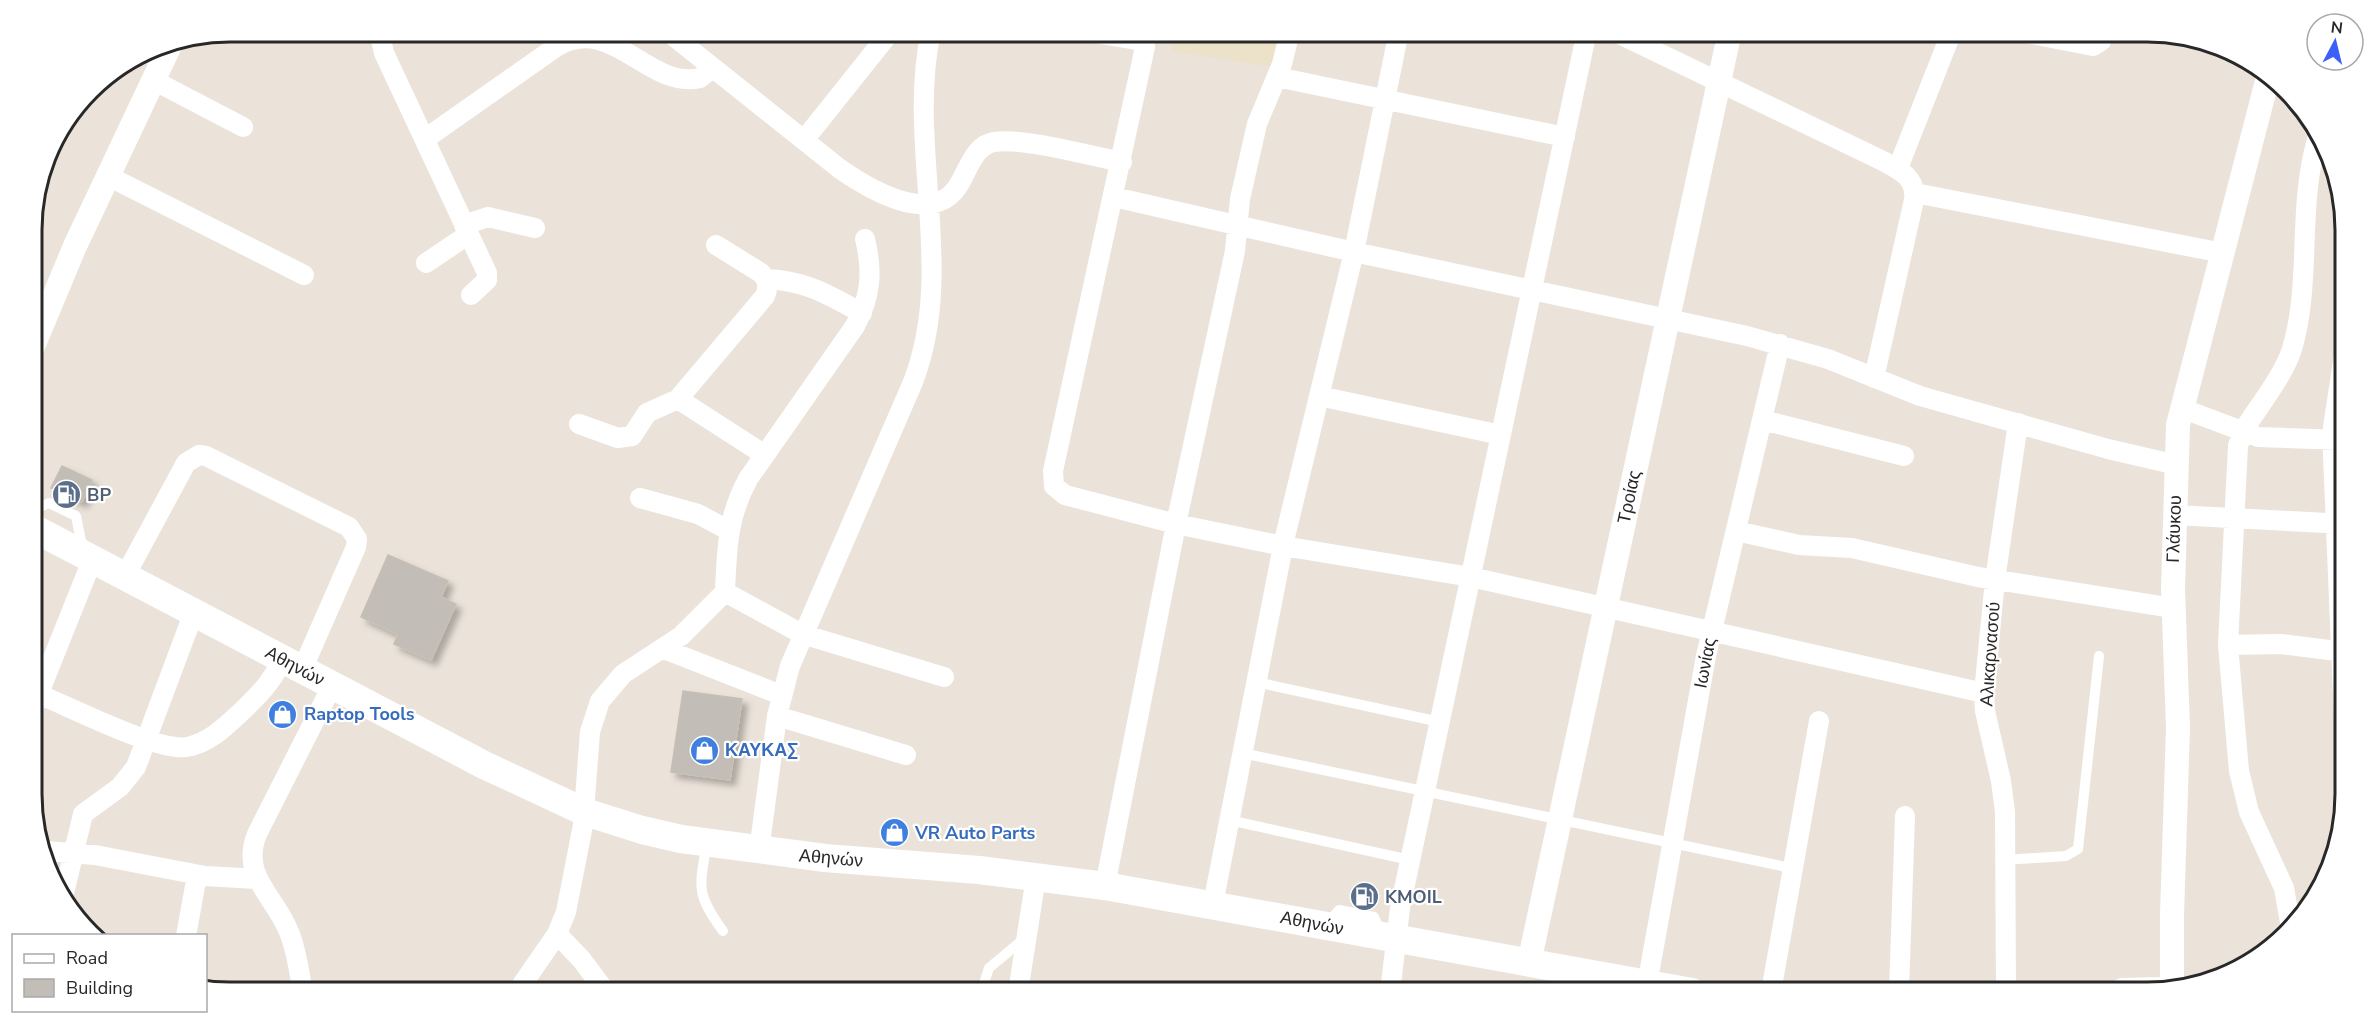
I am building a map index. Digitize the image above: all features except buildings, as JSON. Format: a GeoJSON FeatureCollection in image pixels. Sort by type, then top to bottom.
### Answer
{"type":"FeatureCollection","features":[{"type":"Feature","properties":{"kind":"main road","name":"Αθηνών"},"geometry":{"type":"LineString","coordinates":[[42,533],[332,686],[558,801],[629,826],[707,843],[759,851],[1036,877],[1105,886],[1631,982]]}},
{"type":"Feature","properties":{"kind":"street"},"geometry":{"type":"LineString","coordinates":[[381,42],[384,53],[488,276],[471,295]]}},
{"type":"Feature","properties":{"kind":"street"},"geometry":{"type":"LineString","coordinates":[[425,139],[556,47],[568,42]]}},
{"type":"Feature","properties":{"kind":"street"},"geometry":{"type":"LineString","coordinates":[[603,42],[613,45],[657,71],[677,77],[699,78],[712,68]]}},
{"type":"Feature","properties":{"kind":"street"},"geometry":{"type":"LineString","coordinates":[[680,42],[870,189],[930,206],[947,199],[957,188],[977,151],[992,142],[1012,141],[1122,162]]}},
{"type":"Feature","properties":{"kind":"street"},"geometry":{"type":"LineString","coordinates":[[804,140],[883,42]]}},
{"type":"Feature","properties":{"kind":"street"},"geometry":{"type":"LineString","coordinates":[[759,851],[781,695],[802,634],[882,455],[925,350],[931,296],[930,206],[922,89],[929,42]]}},
{"type":"Feature","properties":{"kind":"street"},"geometry":{"type":"LineString","coordinates":[[1139,42],[1145,47],[1122,162],[1053,471],[1054,486],[1065,495],[1176,524],[1283,546],[1471,577],[1984,693]]}},
{"type":"Feature","properties":{"kind":"street"},"geometry":{"type":"LineString","coordinates":[[1105,886],[1176,524],[1235,251],[1240,199],[1257,124],[1277,77],[1287,42]]}},
{"type":"Feature","properties":{"kind":"street"},"geometry":{"type":"LineString","coordinates":[[1213,904],[1283,546],[1354,252],[1397,42]]}},
{"type":"Feature","properties":{"kind":"street"},"geometry":{"type":"LineString","coordinates":[[1390,982],[1388,937],[1410,860],[1426,791],[1585,42]]}},
{"type":"Feature","properties":{"kind":"street"},"geometry":{"type":"LineString","coordinates":[[1634,42],[1898,168],[1908,177],[1915,193],[1874,378]]}},
{"type":"Feature","properties":{"kind":"street","name":"Τροίας"},"geometry":{"type":"LineString","coordinates":[[1529,963],[1728,42]]}},
{"type":"Feature","properties":{"kind":"street"},"geometry":{"type":"LineString","coordinates":[[1898,168],[1948,42]]}},
{"type":"Feature","properties":{"kind":"street"},"geometry":{"type":"LineString","coordinates":[[2071,42],[2093,46],[2101,42]]}},
{"type":"Feature","properties":{"kind":"street"},"geometry":{"type":"LineString","coordinates":[[42,326],[108,176],[166,53]]}},
{"type":"Feature","properties":{"kind":"street"},"geometry":{"type":"LineString","coordinates":[[1277,77],[1565,137]]}},
{"type":"Feature","properties":{"kind":"street"},"geometry":{"type":"LineString","coordinates":[[153,80],[243,127]]}},
{"type":"Feature","properties":{"kind":"street","name":"Γλάυκου"},"geometry":{"type":"LineString","coordinates":[[2172,980],[2178,728],[2173,608],[2178,425],[2266,85]]}},
{"type":"Feature","properties":{"kind":"street"},"geometry":{"type":"LineString","coordinates":[[2289,917],[2280,877],[2253,821],[2243,793],[2228,645],[2238,451],[2243,431],[2292,346],[2300,303],[2308,181],[2315,147]]}},
{"type":"Feature","properties":{"kind":"street"},"geometry":{"type":"LineString","coordinates":[[108,176],[304,275]]}},
{"type":"Feature","properties":{"kind":"street"},"geometry":{"type":"LineString","coordinates":[[1915,193],[2223,253]]}},
{"type":"Feature","properties":{"kind":"street"},"geometry":{"type":"LineString","coordinates":[[1114,197],[1780,345],[1828,359],[1920,396],[2177,465]]}},
{"type":"Feature","properties":{"kind":"street"},"geometry":{"type":"LineString","coordinates":[[426,263],[466,230],[488,217],[535,228]]}},
{"type":"Feature","properties":{"kind":"street"},"geometry":{"type":"LineString","coordinates":[[524,982],[557,934],[566,912],[578,855],[587,794],[590,732],[596,708],[604,694],[623,674],[681,636],[725,592],[728,530],[736,502],[765,455],[840,350],[862,313],[871,283],[870,262],[865,239]]}},
{"type":"Feature","properties":{"kind":"street"},"geometry":{"type":"LineString","coordinates":[[716,245],[767,279],[806,284],[862,313]]}},
{"type":"Feature","properties":{"kind":"street"},"geometry":{"type":"LineString","coordinates":[[579,424],[625,438],[632,436],[654,408],[678,399],[765,296],[768,288],[767,279]]}},
{"type":"Feature","properties":{"kind":"street","name":"Ιωνίας"},"geometry":{"type":"LineString","coordinates":[[1648,982],[1671,843],[1712,631],[1780,345]]}},
{"type":"Feature","properties":{"kind":"street"},"geometry":{"type":"LineString","coordinates":[[1319,396],[1501,435]]}},
{"type":"Feature","properties":{"kind":"street"},"geometry":{"type":"LineString","coordinates":[[678,399],[765,455]]}},
{"type":"Feature","properties":{"kind":"street"},"geometry":{"type":"LineString","coordinates":[[2181,408],[2261,437],[2335,439]]}},
{"type":"Feature","properties":{"kind":"street"},"geometry":{"type":"LineString","coordinates":[[1763,420],[1904,456]]}},
{"type":"Feature","properties":{"kind":"street","name":"Αλικαρνασού"},"geometry":{"type":"LineString","coordinates":[[2006,982],[2004,797],[1985,711],[1984,693],[1995,580],[2018,423]]}},
{"type":"Feature","properties":{"kind":"street"},"geometry":{"type":"LineString","coordinates":[[42,701],[146,740],[180,748],[213,737],[292,665],[356,547],[355,532],[206,456],[199,455],[186,463],[125,576]]}},
{"type":"Feature","properties":{"kind":"street"},"geometry":{"type":"LineString","coordinates":[[640,498],[690,511],[728,530]]}},
{"type":"Feature","properties":{"kind":"street"},"geometry":{"type":"LineString","coordinates":[[2175,515],[2335,524]]}},
{"type":"Feature","properties":{"kind":"street"},"geometry":{"type":"LineString","coordinates":[[1736,531],[1799,545],[1852,548],[1995,580],[2173,608]]}},
{"type":"Feature","properties":{"kind":"street"},"geometry":{"type":"LineString","coordinates":[[42,679],[88,556]]}},
{"type":"Feature","properties":{"kind":"street"},"geometry":{"type":"LineString","coordinates":[[725,592],[802,634],[944,677]]}},
{"type":"Feature","properties":{"kind":"street"},"geometry":{"type":"LineString","coordinates":[[66,885],[83,814],[127,780],[136,767],[194,612]]}},
{"type":"Feature","properties":{"kind":"street"},"geometry":{"type":"LineString","coordinates":[[2228,645],[2281,644],[2335,651]]}},
{"type":"Feature","properties":{"kind":"street"},"geometry":{"type":"LineString","coordinates":[[664,649],[781,695]]}},
{"type":"Feature","properties":{"kind":"street"},"geometry":{"type":"LineString","coordinates":[[301,982],[291,936],[258,879],[250,858],[255,839],[332,686]]}},
{"type":"Feature","properties":{"kind":"street"},"geometry":{"type":"LineString","coordinates":[[777,716],[906,755]]}},
{"type":"Feature","properties":{"kind":"street"},"geometry":{"type":"LineString","coordinates":[[1773,982],[1791,868],[1819,722]]}},
{"type":"Feature","properties":{"kind":"street"},"geometry":{"type":"LineString","coordinates":[[1899,982],[1905,816]]}},
{"type":"Feature","properties":{"kind":"street"},"geometry":{"type":"LineString","coordinates":[[51,851],[197,875],[258,879]]}},
{"type":"Feature","properties":{"kind":"street"},"geometry":{"type":"LineString","coordinates":[[186,934],[197,875]]}},
{"type":"Feature","properties":{"kind":"street"},"geometry":{"type":"LineString","coordinates":[[1020,982],[1036,877]]}},
{"type":"Feature","properties":{"kind":"street"},"geometry":{"type":"LineString","coordinates":[[557,934],[581,959],[598,982]]}},
{"type":"Feature","properties":{"kind":"lane"},"geometry":{"type":"LineString","coordinates":[[42,506],[49,503],[76,516],[88,556]]}},
{"type":"Feature","properties":{"kind":"lane"},"geometry":{"type":"LineString","coordinates":[[2004,860],[2066,856],[2078,849],[2099,656]]}},
{"type":"Feature","properties":{"kind":"lane"},"geometry":{"type":"LineString","coordinates":[[1256,682],[1440,722]]}},
{"type":"Feature","properties":{"kind":"lane"},"geometry":{"type":"LineString","coordinates":[[1242,753],[1791,868]]}},
{"type":"Feature","properties":{"kind":"lane"},"geometry":{"type":"LineString","coordinates":[[1229,820],[1410,860]]}},
{"type":"Feature","properties":{"kind":"lane"},"geometry":{"type":"LineString","coordinates":[[707,843],[701,894],[705,906],[723,931]]}},
{"type":"Feature","properties":{"kind":"lane"},"geometry":{"type":"LineString","coordinates":[[984,982],[989,968],[1027,937]]}},
{"type":"Feature","properties":{"kind":"shaded area"},"geometry":{"type":"Polygon","coordinates":[[[1172,42],[1277,42],[1271,67],[1171,51],[1172,42]]]}},
{"type":"Feature","properties":{"kind":"place","name":"BP"},"geometry":{"type":"Point","coordinates":[66,495]}},
{"type":"Feature","properties":{"kind":"place","name":"Raptop Tools"},"geometry":{"type":"Point","coordinates":[283,714]}},
{"type":"Feature","properties":{"kind":"place","name":"ΚΑΥΚΑΣ"},"geometry":{"type":"Point","coordinates":[704,750]}},
{"type":"Feature","properties":{"kind":"place","name":"VR Auto Parts"},"geometry":{"type":"Point","coordinates":[894,833]}},
{"type":"Feature","properties":{"kind":"place","name":"KMOIL"},"geometry":{"type":"Point","coordinates":[1364,897]}}]}
